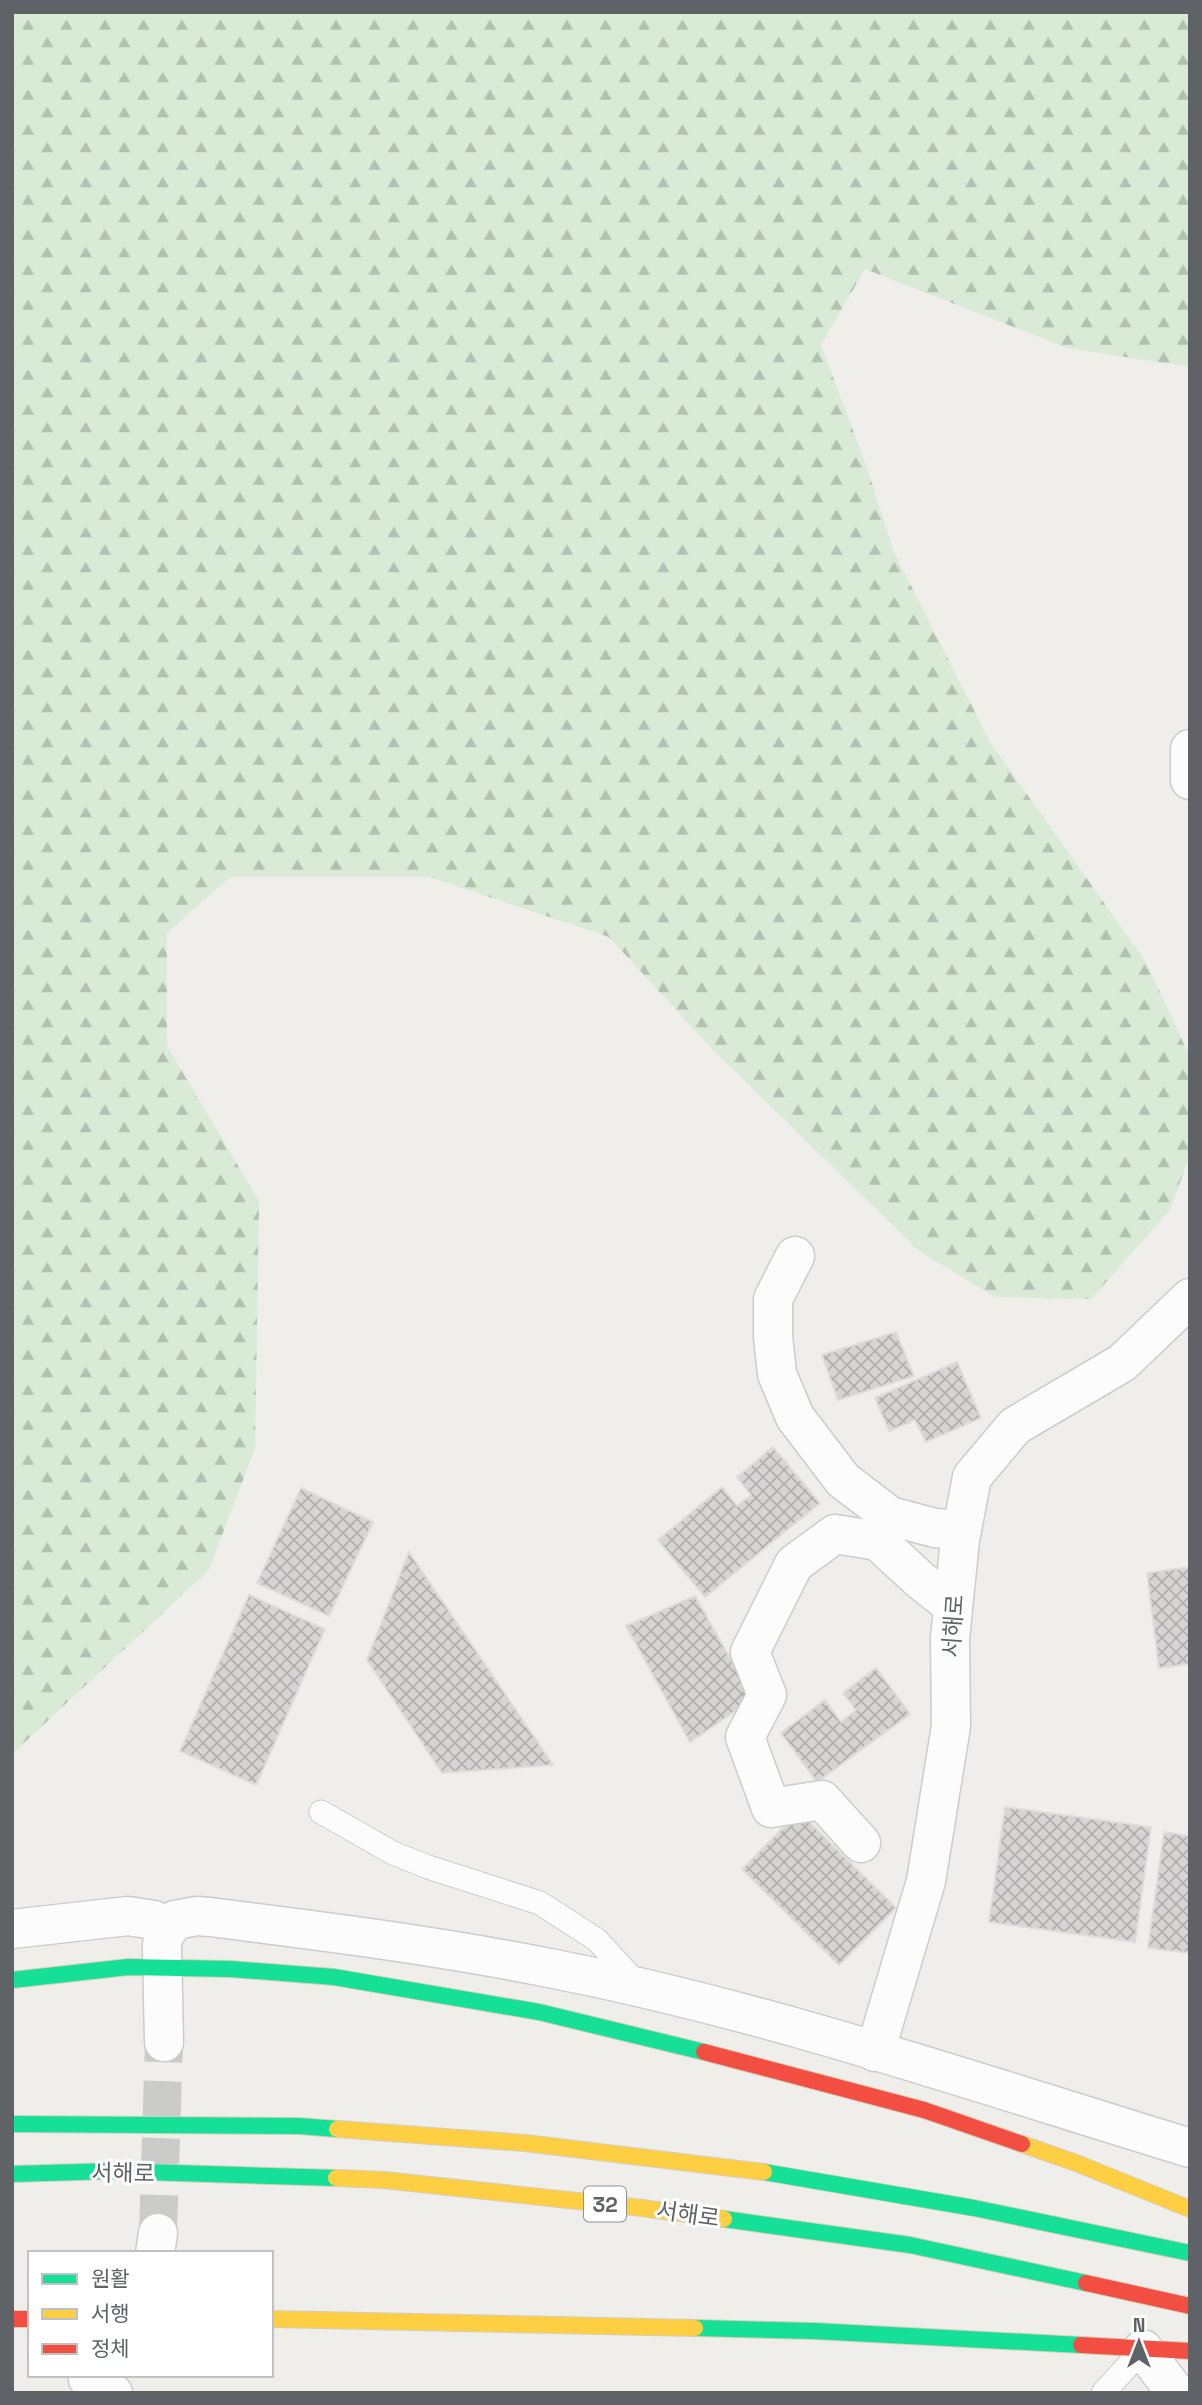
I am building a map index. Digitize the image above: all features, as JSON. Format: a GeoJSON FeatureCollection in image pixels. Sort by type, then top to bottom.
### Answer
{"type":"FeatureCollection","features":[{"type":"Feature","properties":{"kind":"main road"},"geometry":{"type":"LineString","coordinates":[[12,1980],[128,1967],[230,1969],[334,1978],[539,2012],[742,2061],[924,2110],[1076,2163],[1190,2209]]}},
{"type":"Feature","properties":{"kind":"main road","name":"32"},"geometry":{"type":"LineString","coordinates":[[12,2124],[299,2126],[525,2143],[760,2171],[974,2208],[1190,2253]]}},
{"type":"Feature","properties":{"kind":"main road","name":"서해로"},"geometry":{"type":"LineString","coordinates":[[12,2174],[113,2171],[384,2180],[629,2206],[910,2245],[1190,2306]]}},
{"type":"Feature","properties":{"kind":"main road"},"geometry":{"type":"LineString","coordinates":[[273,2319],[814,2331],[1190,2351]]}},
{"type":"Feature","properties":{"kind":"street"},"geometry":{"type":"LineString","coordinates":[[1190,749],[1190,780]]}},
{"type":"Feature","properties":{"kind":"street"},"geometry":{"type":"LineString","coordinates":[[795,1256],[773,1299],[777,1374],[795,1418],[843,1480],[890,1516],[935,1528],[962,1530]]}},
{"type":"Feature","properties":{"kind":"street","name":"서해로"},"geometry":{"type":"LineString","coordinates":[[875,2052],[926,1881],[951,1726],[950,1638],[962,1530],[972,1477],[1016,1426],[1122,1363],[1190,1298]]}},
{"type":"Feature","properties":{"kind":"street"},"geometry":{"type":"LineString","coordinates":[[861,1843],[822,1800],[771,1808],[745,1737],[767,1695],[750,1652],[794,1564],[835,1534],[878,1541],[953,1606]]}},
{"type":"Feature","properties":{"kind":"street"},"geometry":{"type":"LineString","coordinates":[[12,1929],[128,1916],[154,1920],[168,1927]]}},
{"type":"Feature","properties":{"kind":"street"},"geometry":{"type":"LineString","coordinates":[[163,2042],[163,1937],[175,1920],[197,1916],[403,1943],[545,1967],[641,1988],[875,2052],[1190,2148]]}},
{"type":"Feature","properties":{"kind":"street"},"geometry":{"type":"LineString","coordinates":[[1143,2349],[1176,2393]]}},
{"type":"Feature","properties":{"kind":"lane"},"geometry":{"type":"LineString","coordinates":[[321,1812],[393,1853],[540,1903],[597,1940],[641,1988]]}},
{"type":"Feature","properties":{"kind":"lane"},"geometry":{"type":"LineString","coordinates":[[1103,2393],[1143,2349]]}},
{"type":"Feature","properties":{"kind":"green space"},"geometry":{"type":"Polygon","coordinates":[[[12,12],[1190,12],[1190,367],[1067,348],[865,269],[821,345],[867,468],[893,550],[990,742],[1146,962],[1190,1057],[1190,1155],[1170,1210],[1091,1299],[995,1297],[918,1250],[716,1053],[609,937],[429,877],[230,877],[167,933],[167,1046],[259,1201],[255,1448],[209,1570],[12,1754],[12,12]]]}},
{"type":"Feature","properties":{"kind":"building"},"geometry":{"type":"Polygon","coordinates":[[[896,1332],[914,1376],[838,1400],[822,1355],[896,1332]]]}},
{"type":"Feature","properties":{"kind":"building"},"geometry":{"type":"Polygon","coordinates":[[[957,1362],[981,1418],[926,1442],[915,1420],[889,1431],[875,1398],[957,1362]]]}},
{"type":"Feature","properties":{"kind":"building"},"geometry":{"type":"Polygon","coordinates":[[[773,1447],[820,1503],[705,1597],[658,1540],[722,1487],[737,1506],[751,1495],[737,1477],[773,1447]]]}},
{"type":"Feature","properties":{"kind":"building"},"geometry":{"type":"Polygon","coordinates":[[[301,1488],[373,1522],[329,1616],[257,1583],[301,1488]]]}},
{"type":"Feature","properties":{"kind":"building"},"geometry":{"type":"Polygon","coordinates":[[[409,1552],[553,1765],[442,1773],[367,1660],[409,1552]]]}},
{"type":"Feature","properties":{"kind":"building"},"geometry":{"type":"Polygon","coordinates":[[[1190,1567],[1190,1664],[1159,1668],[1147,1573],[1190,1567]]]}},
{"type":"Feature","properties":{"kind":"building"},"geometry":{"type":"Polygon","coordinates":[[[249,1595],[325,1629],[256,1785],[180,1751],[249,1595]]]}},
{"type":"Feature","properties":{"kind":"building"},"geometry":{"type":"Polygon","coordinates":[[[695,1596],[753,1699],[690,1742],[626,1626],[695,1596]]]}},
{"type":"Feature","properties":{"kind":"building"},"geometry":{"type":"Polygon","coordinates":[[[876,1668],[910,1714],[817,1782],[781,1733],[825,1700],[841,1722],[856,1710],[843,1693],[876,1668]]]}},
{"type":"Feature","properties":{"kind":"building"},"geometry":{"type":"Polygon","coordinates":[[[1005,1807],[1151,1827],[1135,1942],[989,1922],[1005,1807]]]}},
{"type":"Feature","properties":{"kind":"building"},"geometry":{"type":"Polygon","coordinates":[[[799,1812],[896,1908],[839,1965],[742,1869],[799,1812]]]}},
{"type":"Feature","properties":{"kind":"building"},"geometry":{"type":"Polygon","coordinates":[[[1164,1832],[1190,1836],[1190,1953],[1148,1948],[1164,1832]]]}},
{"type":"Feature","properties":{"kind":"tunnel"},"geometry":{"type":"LineString","coordinates":[[158,2233],[164,2042]]}},
{"type":"Feature","properties":{"kind":"traffic: fast"},"geometry":{"type":"LineString","coordinates":[[12,1980],[128,1967],[230,1969],[334,1977],[539,2012],[704,2052]]}},
{"type":"Feature","properties":{"kind":"traffic: fast"},"geometry":{"type":"LineString","coordinates":[[12,2124],[299,2126],[337,2129]]}},
{"type":"Feature","properties":{"kind":"traffic: fast"},"geometry":{"type":"LineString","coordinates":[[12,2174],[113,2171],[336,2178]]}},
{"type":"Feature","properties":{"kind":"traffic: fast"},"geometry":{"type":"LineString","coordinates":[[764,2172],[974,2208],[1190,2253]]}},
{"type":"Feature","properties":{"kind":"traffic: fast"},"geometry":{"type":"LineString","coordinates":[[724,2219],[910,2245],[1086,2283]]}},
{"type":"Feature","properties":{"kind":"traffic: fast"},"geometry":{"type":"LineString","coordinates":[[695,2328],[814,2331],[1081,2345]]}},
{"type":"Feature","properties":{"kind":"traffic: slow"},"geometry":{"type":"LineString","coordinates":[[337,2129],[525,2143],[764,2172]]}},
{"type":"Feature","properties":{"kind":"traffic: slow"},"geometry":{"type":"LineString","coordinates":[[1022,2144],[1190,2209]]}},
{"type":"Feature","properties":{"kind":"traffic: slow"},"geometry":{"type":"LineString","coordinates":[[336,2178],[384,2180],[724,2219]]}},
{"type":"Feature","properties":{"kind":"traffic: slow"},"geometry":{"type":"LineString","coordinates":[[273,2319],[695,2328]]}},
{"type":"Feature","properties":{"kind":"traffic: jam"},"geometry":{"type":"LineString","coordinates":[[704,2052],[924,2110],[1022,2144]]}},
{"type":"Feature","properties":{"kind":"traffic: jam"},"geometry":{"type":"LineString","coordinates":[[1086,2283],[1190,2306]]}},
{"type":"Feature","properties":{"kind":"traffic: jam"},"geometry":{"type":"LineString","coordinates":[[12,2319],[28,2319]]}},
{"type":"Feature","properties":{"kind":"traffic: jam"},"geometry":{"type":"LineString","coordinates":[[1081,2345],[1190,2351]]}}]}
